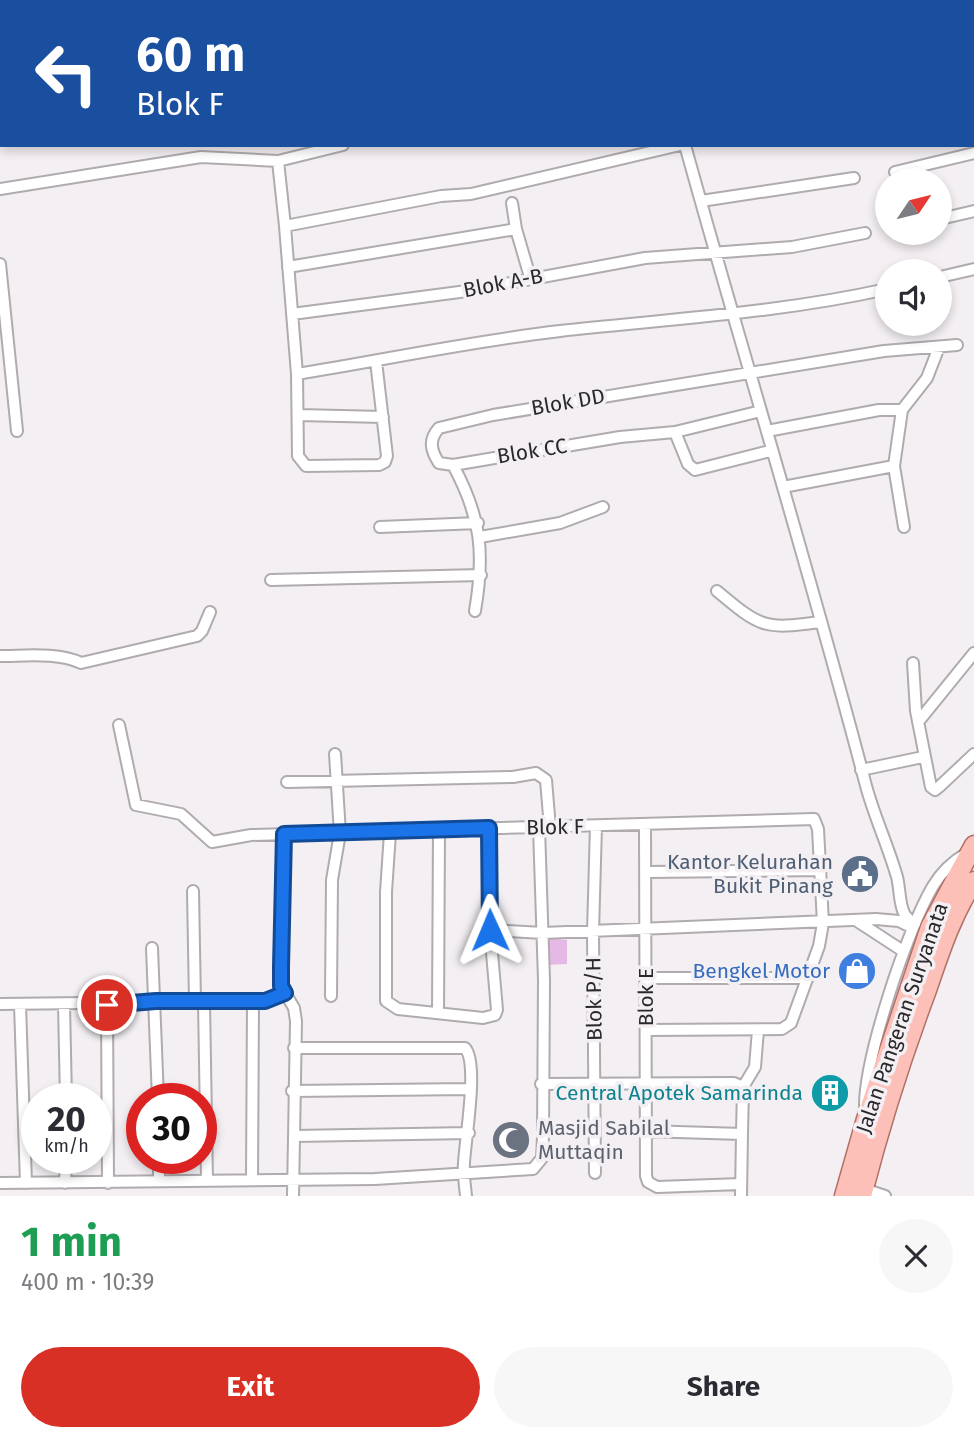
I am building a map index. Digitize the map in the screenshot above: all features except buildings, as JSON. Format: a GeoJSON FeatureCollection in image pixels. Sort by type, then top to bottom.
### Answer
{"type":"FeatureCollection","features":[{"type":"Feature","properties":{"kind":"main road","name":"Jalan Pangeran Suryanata"},"geometry":{"type":"LineString","coordinates":[[863,1193],[874,1121],[930,926],[972,848]]}},
{"type":"Feature","properties":{"kind":"main road","name":"Jalan Pangeran Suryanata"},"geometry":{"type":"LineString","coordinates":[[844,1196],[950,924],[974,881]]}},
{"type":"Feature","properties":{"kind":"street"},"geometry":{"type":"LineString","coordinates":[[0,189],[201,157],[278,161],[335,147]]}},
{"type":"Feature","properties":{"kind":"street"},"geometry":{"type":"LineString","coordinates":[[285,226],[441,196],[471,194],[674,147]]}},
{"type":"Feature","properties":{"kind":"street"},"geometry":{"type":"LineString","coordinates":[[684,147],[752,372],[771,451],[862,770],[898,879],[903,911],[914,926]]}},
{"type":"Feature","properties":{"kind":"street"},"geometry":{"type":"LineString","coordinates":[[912,168],[974,153]]}},
{"type":"Feature","properties":{"kind":"street"},"geometry":{"type":"LineString","coordinates":[[278,161],[297,374],[298,456],[306,466],[379,465],[385,462],[376,361]]}},
{"type":"Feature","properties":{"kind":"street"},"geometry":{"type":"LineString","coordinates":[[701,201],[854,178]]}},
{"type":"Feature","properties":{"kind":"street"},"geometry":{"type":"LineString","coordinates":[[512,203],[516,229],[530,277]]}},
{"type":"Feature","properties":{"kind":"street"},"geometry":{"type":"LineString","coordinates":[[952,216],[974,211]]}},
{"type":"Feature","properties":{"kind":"street"},"geometry":{"type":"LineString","coordinates":[[288,267],[516,229]]}},
{"type":"Feature","properties":{"kind":"street","name":"Blok A-B"},"geometry":{"type":"LineString","coordinates":[[292,314],[467,291],[530,277],[645,258],[792,247],[865,233]]}},
{"type":"Feature","properties":{"kind":"street"},"geometry":{"type":"LineString","coordinates":[[0,264],[17,432]]}},
{"type":"Feature","properties":{"kind":"street"},"geometry":{"type":"LineString","coordinates":[[952,275],[974,270]]}},
{"type":"Feature","properties":{"kind":"street"},"geometry":{"type":"LineString","coordinates":[[297,374],[560,331],[734,315],[875,291]]}},
{"type":"Feature","properties":{"kind":"street"},"geometry":{"type":"LineString","coordinates":[[752,372],[884,351],[957,345]]}},
{"type":"Feature","properties":{"kind":"street"},"geometry":{"type":"LineString","coordinates":[[904,527],[894,466],[902,410],[927,378],[939,347]]}},
{"type":"Feature","properties":{"kind":"street","name":"Blok DD"},"geometry":{"type":"LineString","coordinates":[[453,465],[439,463],[432,453],[433,433],[439,428],[494,415],[752,372]]}},
{"type":"Feature","properties":{"kind":"street"},"geometry":{"type":"LineString","coordinates":[[767,431],[879,410],[902,410]]}},
{"type":"Feature","properties":{"kind":"street","name":"Blok CC"},"geometry":{"type":"LineString","coordinates":[[453,465],[620,437],[675,432],[761,411]]}},
{"type":"Feature","properties":{"kind":"street"},"geometry":{"type":"LineString","coordinates":[[299,415],[383,417]]}},
{"type":"Feature","properties":{"kind":"street"},"geometry":{"type":"LineString","coordinates":[[675,432],[688,464],[695,470],[771,451]]}},
{"type":"Feature","properties":{"kind":"street"},"geometry":{"type":"LineString","coordinates":[[453,465],[478,523],[481,575],[475,611]]}},
{"type":"Feature","properties":{"kind":"street"},"geometry":{"type":"LineString","coordinates":[[783,486],[894,466]]}},
{"type":"Feature","properties":{"kind":"street"},"geometry":{"type":"LineString","coordinates":[[480,537],[560,523],[603,507]]}},
{"type":"Feature","properties":{"kind":"street"},"geometry":{"type":"LineString","coordinates":[[380,527],[478,523]]}},
{"type":"Feature","properties":{"kind":"street"},"geometry":{"type":"LineString","coordinates":[[271,580],[481,575]]}},
{"type":"Feature","properties":{"kind":"street"},"geometry":{"type":"LineString","coordinates":[[717,591],[747,616],[777,628],[819,622]]}},
{"type":"Feature","properties":{"kind":"street"},"geometry":{"type":"LineString","coordinates":[[0,656],[40,656],[72,659],[81,663],[197,636],[210,612]]}},
{"type":"Feature","properties":{"kind":"street"},"geometry":{"type":"LineString","coordinates":[[918,722],[974,653]]}},
{"type":"Feature","properties":{"kind":"street"},"geometry":{"type":"LineString","coordinates":[[913,663],[922,757],[928,781],[935,790],[974,754]]}},
{"type":"Feature","properties":{"kind":"street","name":"Blok F"},"geometry":{"type":"LineString","coordinates":[[119,725],[138,807],[181,814],[212,842],[284,834],[645,826],[810,817],[818,829],[821,870]]}},
{"type":"Feature","properties":{"kind":"street"},"geometry":{"type":"LineString","coordinates":[[331,996],[332,880],[340,833],[335,754]]}},
{"type":"Feature","properties":{"kind":"street"},"geometry":{"type":"LineString","coordinates":[[862,770],[922,757]]}},
{"type":"Feature","properties":{"kind":"street"},"geometry":{"type":"LineString","coordinates":[[0,1183],[375,1179],[464,1172],[522,1172],[539,1165],[543,1137],[541,1084],[546,780],[541,774],[288,782]]}},
{"type":"Feature","properties":{"kind":"street","name":"Blok P/H"},"geometry":{"type":"LineString","coordinates":[[595,1173],[593,932],[596,826]]}},
{"type":"Feature","properties":{"kind":"street","name":"Blok E"},"geometry":{"type":"LineString","coordinates":[[645,826],[645,1131],[648,1182],[657,1187],[741,1184]]}},
{"type":"Feature","properties":{"kind":"street"},"geometry":{"type":"LineString","coordinates":[[390,833],[386,1001],[398,1009],[490,1018],[497,1010],[490,930],[489,828]]}},
{"type":"Feature","properties":{"kind":"street"},"geometry":{"type":"LineString","coordinates":[[438,1013],[439,830]]}},
{"type":"Feature","properties":{"kind":"street"},"geometry":{"type":"LineString","coordinates":[[284,834],[281,986],[294,1008],[293,1196]]}},
{"type":"Feature","properties":{"kind":"street"},"geometry":{"type":"LineString","coordinates":[[874,1121],[866,1086],[904,951],[933,886],[947,867],[972,848]]}},
{"type":"Feature","properties":{"kind":"street"},"geometry":{"type":"LineString","coordinates":[[646,1030],[758,1030],[788,1027],[808,978],[823,923],[821,870],[647,872]]}},
{"type":"Feature","properties":{"kind":"street"},"geometry":{"type":"LineString","coordinates":[[193,891],[207,1181]]}},
{"type":"Feature","properties":{"kind":"street"},"geometry":{"type":"LineString","coordinates":[[490,930],[593,932],[890,919],[914,926]]}},
{"type":"Feature","properties":{"kind":"street"},"geometry":{"type":"LineString","coordinates":[[857,921],[904,951]]}},
{"type":"Feature","properties":{"kind":"street"},"geometry":{"type":"LineString","coordinates":[[152,948],[158,1083]]}},
{"type":"Feature","properties":{"kind":"street"},"geometry":{"type":"LineString","coordinates":[[646,978],[808,978]]}},
{"type":"Feature","properties":{"kind":"street"},"geometry":{"type":"LineString","coordinates":[[0,1004],[253,1002],[265,1001],[285,993]]}},
{"type":"Feature","properties":{"kind":"street"},"geometry":{"type":"LineString","coordinates":[[252,1180],[253,1002]]}},
{"type":"Feature","properties":{"kind":"street"},"geometry":{"type":"LineString","coordinates":[[20,1004],[26,1183]]}},
{"type":"Feature","properties":{"kind":"street"},"geometry":{"type":"LineString","coordinates":[[64,1005],[66,1083]]}},
{"type":"Feature","properties":{"kind":"street"},"geometry":{"type":"LineString","coordinates":[[107,1005],[108,1182]]}},
{"type":"Feature","properties":{"kind":"street"},"geometry":{"type":"LineString","coordinates":[[741,1196],[743,1087],[755,1067],[758,1030]]}},
{"type":"Feature","properties":{"kind":"street"},"geometry":{"type":"LineString","coordinates":[[294,1048],[459,1047],[468,1051],[472,1064],[469,1133],[464,1172],[466,1196]]}},
{"type":"Feature","properties":{"kind":"street"},"geometry":{"type":"LineString","coordinates":[[541,1084],[645,1081],[734,1083],[743,1087]]}},
{"type":"Feature","properties":{"kind":"street"},"geometry":{"type":"LineString","coordinates":[[292,1091],[469,1089]]}},
{"type":"Feature","properties":{"kind":"street"},"geometry":{"type":"LineString","coordinates":[[645,1131],[742,1133]]}},
{"type":"Feature","properties":{"kind":"street"},"geometry":{"type":"LineString","coordinates":[[294,1136],[469,1133]]}},
{"type":"Feature","properties":{"kind":"street"},"geometry":{"type":"LineString","coordinates":[[65,1174],[65,1183]]}},
{"type":"Feature","properties":{"kind":"street"},"geometry":{"type":"LineString","coordinates":[[159,1174],[159,1180]]}},
{"type":"Feature","properties":{"kind":"street"},"geometry":{"type":"LineString","coordinates":[[863,1193],[885,1196]]}},
{"type":"Feature","properties":{"kind":"shaded area"},"geometry":{"type":"Polygon","coordinates":[[[545,938],[567,940],[567,964],[546,965],[545,938]]]}},
{"type":"Feature","properties":{"kind":"place","name":"Kantor Kelurahan Bukit Pinang"},"geometry":{"type":"Point","coordinates":[860,874]}},
{"type":"Feature","properties":{"kind":"place","name":"Bengkel Motor"},"geometry":{"type":"Point","coordinates":[857,971]}},
{"type":"Feature","properties":{"kind":"place","name":"Central Apotek Samarinda"},"geometry":{"type":"Point","coordinates":[830,1093]}},
{"type":"Feature","properties":{"kind":"place","name":"Masjid Sabilal Muttaqin"},"geometry":{"type":"Point","coordinates":[511,1140]}},
{"type":"Feature","properties":{"kind":"route"},"geometry":{"type":"LineString","coordinates":[[107,1005],[156,1001],[265,1001],[285,993],[281,986],[284,834],[390,833],[489,828],[490,930]]}}]}
